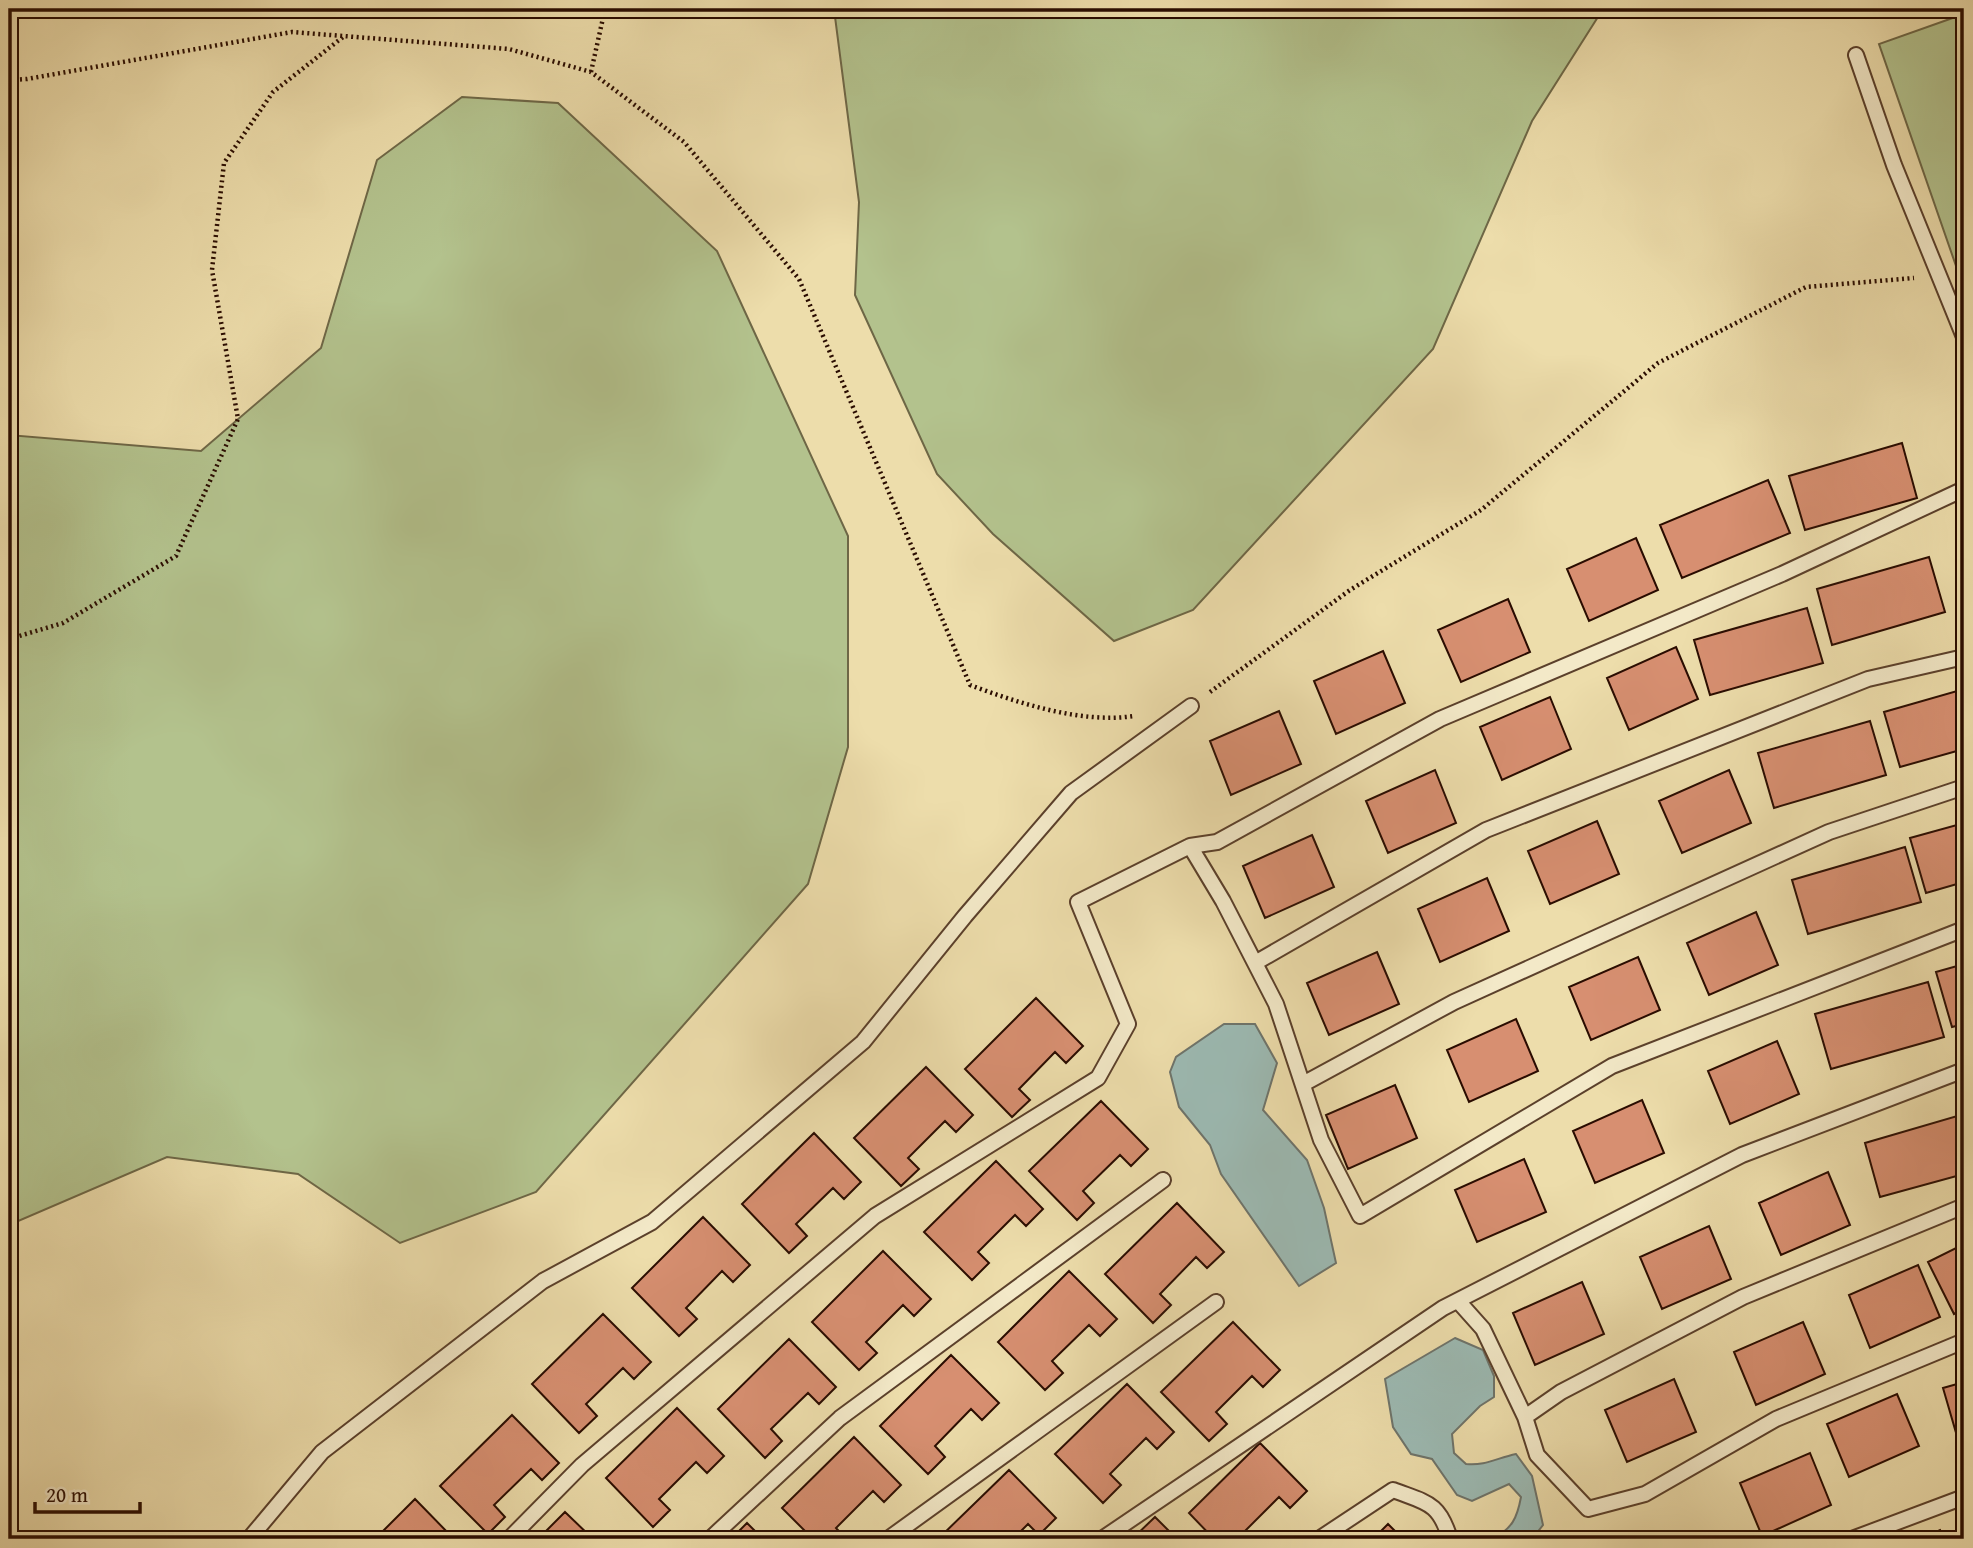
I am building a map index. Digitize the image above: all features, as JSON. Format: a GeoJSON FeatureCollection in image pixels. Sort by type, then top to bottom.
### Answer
{"type":"FeatureCollection","features":[{"type":"Feature","properties":{"kind":"lane"},"geometry":{"type":"LineString","coordinates":[[1857,55],[1894,165],[1964,337]]}},
{"type":"Feature","properties":{"kind":"lane"},"geometry":{"type":"LineString","coordinates":[[509,1539],[582,1465],[875,1216],[1098,1078],[1128,1024],[1078,902],[1190,846],[1217,842],[1440,719],[1782,574],[1964,489]]}},
{"type":"Feature","properties":{"kind":"lane"},"geometry":{"type":"LineString","coordinates":[[1255,963],[1486,830],[1868,679],[1964,657]]}},
{"type":"Feature","properties":{"kind":"lane"},"geometry":{"type":"LineString","coordinates":[[249,1539],[322,1452],[543,1281],[652,1222],[863,1042],[965,916],[1071,793],[1191,706]]}},
{"type":"Feature","properties":{"kind":"lane"},"geometry":{"type":"LineString","coordinates":[[1303,1084],[1454,1002],[1816,838],[1964,787]]}},
{"type":"Feature","properties":{"kind":"lane"},"geometry":{"type":"LineString","coordinates":[[1190,846],[1276,1004],[1321,1140],[1360,1216],[1612,1066],[1964,929]]}},
{"type":"Feature","properties":{"kind":"lane"},"geometry":{"type":"LineString","coordinates":[[1102,1539],[1458,1301],[1742,1155],[1964,1070]]}},
{"type":"Feature","properties":{"kind":"lane"},"geometry":{"type":"LineString","coordinates":[[710,1539],[840,1418],[1163,1180]]}},
{"type":"Feature","properties":{"kind":"lane"},"geometry":{"type":"LineString","coordinates":[[1525,1417],[1561,1392],[1743,1297],[1964,1206]]}},
{"type":"Feature","properties":{"kind":"lane"},"geometry":{"type":"LineString","coordinates":[[1458,1301],[1483,1329],[1525,1417],[1537,1455],[1588,1509],[1645,1494],[1776,1419],[1964,1341]]}},
{"type":"Feature","properties":{"kind":"lane"},"geometry":{"type":"LineString","coordinates":[[888,1539],[1216,1302]]}},
{"type":"Feature","properties":{"kind":"lane"},"geometry":{"type":"LineString","coordinates":[[1319,1539],[1394,1490],[1432,1505],[1444,1517],[1450,1539]]}},
{"type":"Feature","properties":{"kind":"lane"},"geometry":{"type":"LineString","coordinates":[[1852,1539],[1964,1497]]}},
{"type":"Feature","properties":{"kind":"path"},"geometry":{"type":"LineString","coordinates":[[591,72],[605,9]]}},
{"type":"Feature","properties":{"kind":"path"},"geometry":{"type":"LineString","coordinates":[[9,80],[292,32],[509,49],[591,72],[684,142],[799,279],[970,685],[1020,704],[1112,719],[1139,715]]}},
{"type":"Feature","properties":{"kind":"path"},"geometry":{"type":"LineString","coordinates":[[9,639],[63,623],[176,556],[238,419],[212,270],[224,163],[273,92],[344,36]]}},
{"type":"Feature","properties":{"kind":"path"},"geometry":{"type":"LineString","coordinates":[[1191,706],[1350,590],[1481,510],[1658,363],[1806,287],[1939,276]]}},
{"type":"Feature","properties":{"kind":"green space"},"geometry":{"type":"Polygon","coordinates":[[[834,9],[1603,9],[1532,121],[1433,349],[1193,610],[1114,641],[993,534],[937,474],[855,295],[859,202],[834,9]]]}},
{"type":"Feature","properties":{"kind":"green space"},"geometry":{"type":"Polygon","coordinates":[[[1964,14],[1964,289],[1879,44],[1964,14]]]}},
{"type":"Feature","properties":{"kind":"green space"},"geometry":{"type":"Polygon","coordinates":[[[462,97],[558,103],[717,251],[848,536],[848,747],[808,884],[536,1192],[400,1243],[298,1174],[167,1157],[9,1225],[9,435],[201,451],[321,348],[377,160],[462,97]]]}},
{"type":"Feature","properties":{"kind":"water"},"geometry":{"type":"Polygon","coordinates":[[[1224,1024],[1255,1024],[1277,1063],[1263,1110],[1307,1160],[1324,1208],[1336,1263],[1299,1286],[1221,1174],[1210,1145],[1179,1107],[1170,1072],[1176,1057],[1224,1024]]]}},
{"type":"Feature","properties":{"kind":"water"},"geometry":{"type":"Polygon","coordinates":[[[1455,1338],[1483,1350],[1494,1376],[1494,1397],[1480,1406],[1452,1434],[1454,1453],[1466,1464],[1485,1463],[1516,1454],[1532,1476],[1543,1525],[1532,1539],[1493,1539],[1509,1527],[1518,1511],[1521,1497],[1509,1484],[1472,1501],[1457,1495],[1432,1459],[1411,1454],[1393,1427],[1385,1379],[1455,1338]]]}},
{"type":"Feature","properties":{"kind":"building"},"geometry":{"type":"Polygon","coordinates":[[[1902,443],[1917,498],[1805,530],[1789,476],[1902,443]]]}},
{"type":"Feature","properties":{"kind":"building"},"geometry":{"type":"Polygon","coordinates":[[[1768,480],[1790,533],[1682,578],[1660,525],[1768,480]]]}},
{"type":"Feature","properties":{"kind":"building"},"geometry":{"type":"Polygon","coordinates":[[[1636,538],[1658,590],[1589,621],[1567,569],[1636,538]]]}},
{"type":"Feature","properties":{"kind":"building"},"geometry":{"type":"Polygon","coordinates":[[[1929,557],[1945,612],[1832,645],[1817,589],[1929,557]]]}},
{"type":"Feature","properties":{"kind":"building"},"geometry":{"type":"Polygon","coordinates":[[[1508,599],[1530,652],[1461,682],[1438,630],[1508,599]]]}},
{"type":"Feature","properties":{"kind":"building"},"geometry":{"type":"Polygon","coordinates":[[[1807,608],[1823,663],[1710,695],[1694,640],[1807,608]]]}},
{"type":"Feature","properties":{"kind":"building"},"geometry":{"type":"Polygon","coordinates":[[[1676,647],[1698,699],[1629,730],[1607,678],[1676,647]]]}},
{"type":"Feature","properties":{"kind":"building"},"geometry":{"type":"Polygon","coordinates":[[[1383,651],[1405,703],[1336,734],[1314,681],[1383,651]]]}},
{"type":"Feature","properties":{"kind":"building"},"geometry":{"type":"Polygon","coordinates":[[[1964,689],[1964,749],[1900,767],[1884,712],[1964,689]]]}},
{"type":"Feature","properties":{"kind":"building"},"geometry":{"type":"Polygon","coordinates":[[[1550,697],[1571,749],[1502,780],[1480,727],[1550,697]]]}},
{"type":"Feature","properties":{"kind":"building"},"geometry":{"type":"Polygon","coordinates":[[[1279,711],[1301,764],[1231,795],[1210,741],[1279,711]]]}},
{"type":"Feature","properties":{"kind":"building"},"geometry":{"type":"Polygon","coordinates":[[[1870,721],[1886,775],[1774,808],[1758,753],[1870,721]]]}},
{"type":"Feature","properties":{"kind":"building"},"geometry":{"type":"Polygon","coordinates":[[[1435,770],[1456,823],[1388,853],[1366,801],[1435,770]]]}},
{"type":"Feature","properties":{"kind":"building"},"geometry":{"type":"Polygon","coordinates":[[[1729,770],[1751,823],[1682,853],[1659,801],[1729,770]]]}},
{"type":"Feature","properties":{"kind":"building"},"geometry":{"type":"Polygon","coordinates":[[[1597,821],[1619,874],[1550,904],[1528,851],[1597,821]]]}},
{"type":"Feature","properties":{"kind":"building"},"geometry":{"type":"Polygon","coordinates":[[[1964,823],[1964,882],[1926,893],[1910,838],[1964,823]]]}},
{"type":"Feature","properties":{"kind":"building"},"geometry":{"type":"Polygon","coordinates":[[[1312,835],[1334,887],[1265,918],[1243,866],[1312,835]]]}},
{"type":"Feature","properties":{"kind":"building"},"geometry":{"type":"Polygon","coordinates":[[[1905,847],[1921,902],[1808,934],[1792,880],[1905,847]]]}},
{"type":"Feature","properties":{"kind":"building"},"geometry":{"type":"Polygon","coordinates":[[[1487,878],[1509,931],[1440,962],[1418,909],[1487,878]]]}},
{"type":"Feature","properties":{"kind":"building"},"geometry":{"type":"Polygon","coordinates":[[[1756,912],[1778,965],[1709,995],[1687,943],[1756,912]]]}},
{"type":"Feature","properties":{"kind":"building"},"geometry":{"type":"Polygon","coordinates":[[[1377,952],[1399,1004],[1329,1035],[1307,983],[1377,952]]]}},
{"type":"Feature","properties":{"kind":"building"},"geometry":{"type":"Polygon","coordinates":[[[1638,957],[1660,1010],[1591,1040],[1569,987],[1638,957]]]}},
{"type":"Feature","properties":{"kind":"building"},"geometry":{"type":"Polygon","coordinates":[[[1964,964],[1964,1024],[1952,1027],[1936,972],[1964,964]]]}},
{"type":"Feature","properties":{"kind":"building"},"geometry":{"type":"Polygon","coordinates":[[[1928,982],[1944,1037],[1831,1069],[1815,1014],[1928,982]]]}},
{"type":"Feature","properties":{"kind":"building"},"geometry":{"type":"Polygon","coordinates":[[[1036,998],[1083,1046],[1066,1063],[1055,1052],[1019,1089],[1030,1100],[1012,1117],[965,1069],[1036,998]]]}},
{"type":"Feature","properties":{"kind":"building"},"geometry":{"type":"Polygon","coordinates":[[[1516,1019],[1538,1071],[1469,1102],[1447,1050],[1516,1019]]]}},
{"type":"Feature","properties":{"kind":"building"},"geometry":{"type":"Polygon","coordinates":[[[1777,1041],[1799,1094],[1730,1124],[1708,1071],[1777,1041]]]}},
{"type":"Feature","properties":{"kind":"building"},"geometry":{"type":"Polygon","coordinates":[[[926,1067],[973,1115],[956,1132],[945,1121],[908,1158],[919,1169],[901,1186],[854,1138],[926,1067]]]}},
{"type":"Feature","properties":{"kind":"building"},"geometry":{"type":"Polygon","coordinates":[[[1395,1085],[1417,1138],[1348,1169],[1326,1115],[1395,1085]]]}},
{"type":"Feature","properties":{"kind":"building"},"geometry":{"type":"Polygon","coordinates":[[[1642,1100],[1664,1153],[1595,1183],[1573,1131],[1642,1100]]]}},
{"type":"Feature","properties":{"kind":"building"},"geometry":{"type":"Polygon","coordinates":[[[1101,1101],[1148,1149],[1131,1166],[1120,1155],[1083,1191],[1094,1203],[1077,1220],[1029,1171],[1101,1101]]]}},
{"type":"Feature","properties":{"kind":"building"},"geometry":{"type":"Polygon","coordinates":[[[1964,1114],[1964,1174],[1880,1197],[1865,1143],[1964,1114]]]}},
{"type":"Feature","properties":{"kind":"building"},"geometry":{"type":"Polygon","coordinates":[[[814,1133],[861,1182],[844,1199],[833,1188],[796,1224],[807,1236],[789,1253],[742,1204],[814,1133]]]}},
{"type":"Feature","properties":{"kind":"building"},"geometry":{"type":"Polygon","coordinates":[[[1524,1159],[1546,1212],[1477,1242],[1455,1190],[1524,1159]]]}},
{"type":"Feature","properties":{"kind":"building"},"geometry":{"type":"Polygon","coordinates":[[[996,1161],[1043,1209],[1026,1226],[1015,1215],[978,1252],[989,1263],[972,1280],[924,1232],[996,1161]]]}},
{"type":"Feature","properties":{"kind":"building"},"geometry":{"type":"Polygon","coordinates":[[[1828,1172],[1850,1225],[1781,1255],[1759,1203],[1828,1172]]]}},
{"type":"Feature","properties":{"kind":"building"},"geometry":{"type":"Polygon","coordinates":[[[1177,1203],[1224,1252],[1207,1268],[1196,1257],[1160,1294],[1171,1305],[1153,1323],[1105,1274],[1177,1203]]]}},
{"type":"Feature","properties":{"kind":"building"},"geometry":{"type":"Polygon","coordinates":[[[703,1217],[750,1265],[733,1282],[722,1271],[686,1308],[697,1319],[679,1336],[632,1288],[703,1217]]]}},
{"type":"Feature","properties":{"kind":"building"},"geometry":{"type":"Polygon","coordinates":[[[1709,1226],[1731,1279],[1662,1309],[1640,1257],[1709,1226]]]}},
{"type":"Feature","properties":{"kind":"building"},"geometry":{"type":"Polygon","coordinates":[[[1964,1244],[1964,1308],[1954,1314],[1928,1262],[1964,1244]]]}},
{"type":"Feature","properties":{"kind":"building"},"geometry":{"type":"Polygon","coordinates":[[[883,1251],[931,1299],[914,1316],[903,1305],[866,1342],[877,1353],[859,1370],[812,1322],[883,1251]]]}},
{"type":"Feature","properties":{"kind":"building"},"geometry":{"type":"Polygon","coordinates":[[[1918,1265],[1940,1317],[1870,1348],[1849,1295],[1918,1265]]]}},
{"type":"Feature","properties":{"kind":"building"},"geometry":{"type":"Polygon","coordinates":[[[1069,1271],[1117,1319],[1100,1336],[1089,1325],[1052,1361],[1063,1373],[1045,1390],[998,1342],[1069,1271]]]}},
{"type":"Feature","properties":{"kind":"building"},"geometry":{"type":"Polygon","coordinates":[[[1582,1282],[1604,1334],[1535,1365],[1513,1313],[1582,1282]]]}},
{"type":"Feature","properties":{"kind":"building"},"geometry":{"type":"Polygon","coordinates":[[[603,1314],[651,1362],[634,1379],[623,1368],[586,1404],[597,1416],[579,1433],[532,1384],[603,1314]]]}},
{"type":"Feature","properties":{"kind":"building"},"geometry":{"type":"Polygon","coordinates":[[[1233,1322],[1280,1370],[1263,1387],[1252,1376],[1216,1412],[1227,1424],[1209,1441],[1161,1392],[1233,1322]]]}},
{"type":"Feature","properties":{"kind":"building"},"geometry":{"type":"Polygon","coordinates":[[[1803,1322],[1825,1374],[1756,1405],[1734,1352],[1803,1322]]]}},
{"type":"Feature","properties":{"kind":"building"},"geometry":{"type":"Polygon","coordinates":[[[789,1339],[836,1387],[819,1404],[808,1393],[771,1429],[782,1441],[765,1458],[718,1409],[789,1339]]]}},
{"type":"Feature","properties":{"kind":"building"},"geometry":{"type":"Polygon","coordinates":[[[951,1355],[999,1403],[982,1420],[971,1409],[935,1446],[945,1457],[928,1474],[880,1426],[951,1355]]]}},
{"type":"Feature","properties":{"kind":"building"},"geometry":{"type":"Polygon","coordinates":[[[1674,1379],[1696,1432],[1627,1462],[1605,1410],[1674,1379]]]}},
{"type":"Feature","properties":{"kind":"building"},"geometry":{"type":"Polygon","coordinates":[[[1964,1382],[1964,1442],[1959,1443],[1943,1388],[1964,1382]]]}},
{"type":"Feature","properties":{"kind":"building"},"geometry":{"type":"Polygon","coordinates":[[[1127,1384],[1174,1432],[1157,1449],[1146,1438],[1110,1474],[1121,1485],[1103,1503],[1055,1454],[1127,1384]]]}},
{"type":"Feature","properties":{"kind":"building"},"geometry":{"type":"Polygon","coordinates":[[[1897,1394],[1919,1446],[1849,1477],[1827,1424],[1897,1394]]]}},
{"type":"Feature","properties":{"kind":"building"},"geometry":{"type":"Polygon","coordinates":[[[677,1408],[724,1456],[707,1473],[696,1462],[659,1499],[670,1510],[653,1527],[606,1478],[677,1408]]]}},
{"type":"Feature","properties":{"kind":"building"},"geometry":{"type":"Polygon","coordinates":[[[512,1415],[559,1463],[542,1480],[531,1469],[494,1505],[505,1517],[488,1534],[440,1486],[512,1415]]]}},
{"type":"Feature","properties":{"kind":"building"},"geometry":{"type":"Polygon","coordinates":[[[854,1437],[901,1485],[884,1502],[873,1491],[836,1528],[846,1539],[813,1539],[782,1508],[854,1437]]]}},
{"type":"Feature","properties":{"kind":"building"},"geometry":{"type":"Polygon","coordinates":[[[1260,1443],[1307,1491],[1290,1508],[1279,1497],[1242,1534],[1248,1539],[1214,1539],[1189,1513],[1260,1443]]]}},
{"type":"Feature","properties":{"kind":"building"},"geometry":{"type":"Polygon","coordinates":[[[1810,1453],[1831,1505],[1762,1536],[1740,1483],[1810,1453]]]}},
{"type":"Feature","properties":{"kind":"building"},"geometry":{"type":"Polygon","coordinates":[[[1009,1470],[1056,1518],[1039,1535],[1028,1524],[1013,1539],[938,1539],[1009,1470]]]}},
{"type":"Feature","properties":{"kind":"building"},"geometry":{"type":"Polygon","coordinates":[[[415,1499],[454,1539],[375,1539],[415,1499]]]}},
{"type":"Feature","properties":{"kind":"building"},"geometry":{"type":"Polygon","coordinates":[[[565,1512],[593,1539],[538,1539],[565,1512]]]}},
{"type":"Feature","properties":{"kind":"building"},"geometry":{"type":"Polygon","coordinates":[[[1155,1517],[1177,1539],[1132,1539],[1155,1517]]]}},
{"type":"Feature","properties":{"kind":"building"},"geometry":{"type":"Polygon","coordinates":[[[747,1523],[763,1539],[731,1539],[747,1523]]]}},
{"type":"Feature","properties":{"kind":"building"},"geometry":{"type":"Polygon","coordinates":[[[1388,1524],[1403,1539],[1373,1539],[1388,1524]]]}},
{"type":"Feature","properties":{"kind":"building"},"geometry":{"type":"Polygon","coordinates":[[[1940,1530],[1944,1539],[1921,1539],[1940,1530]]]}}]}
